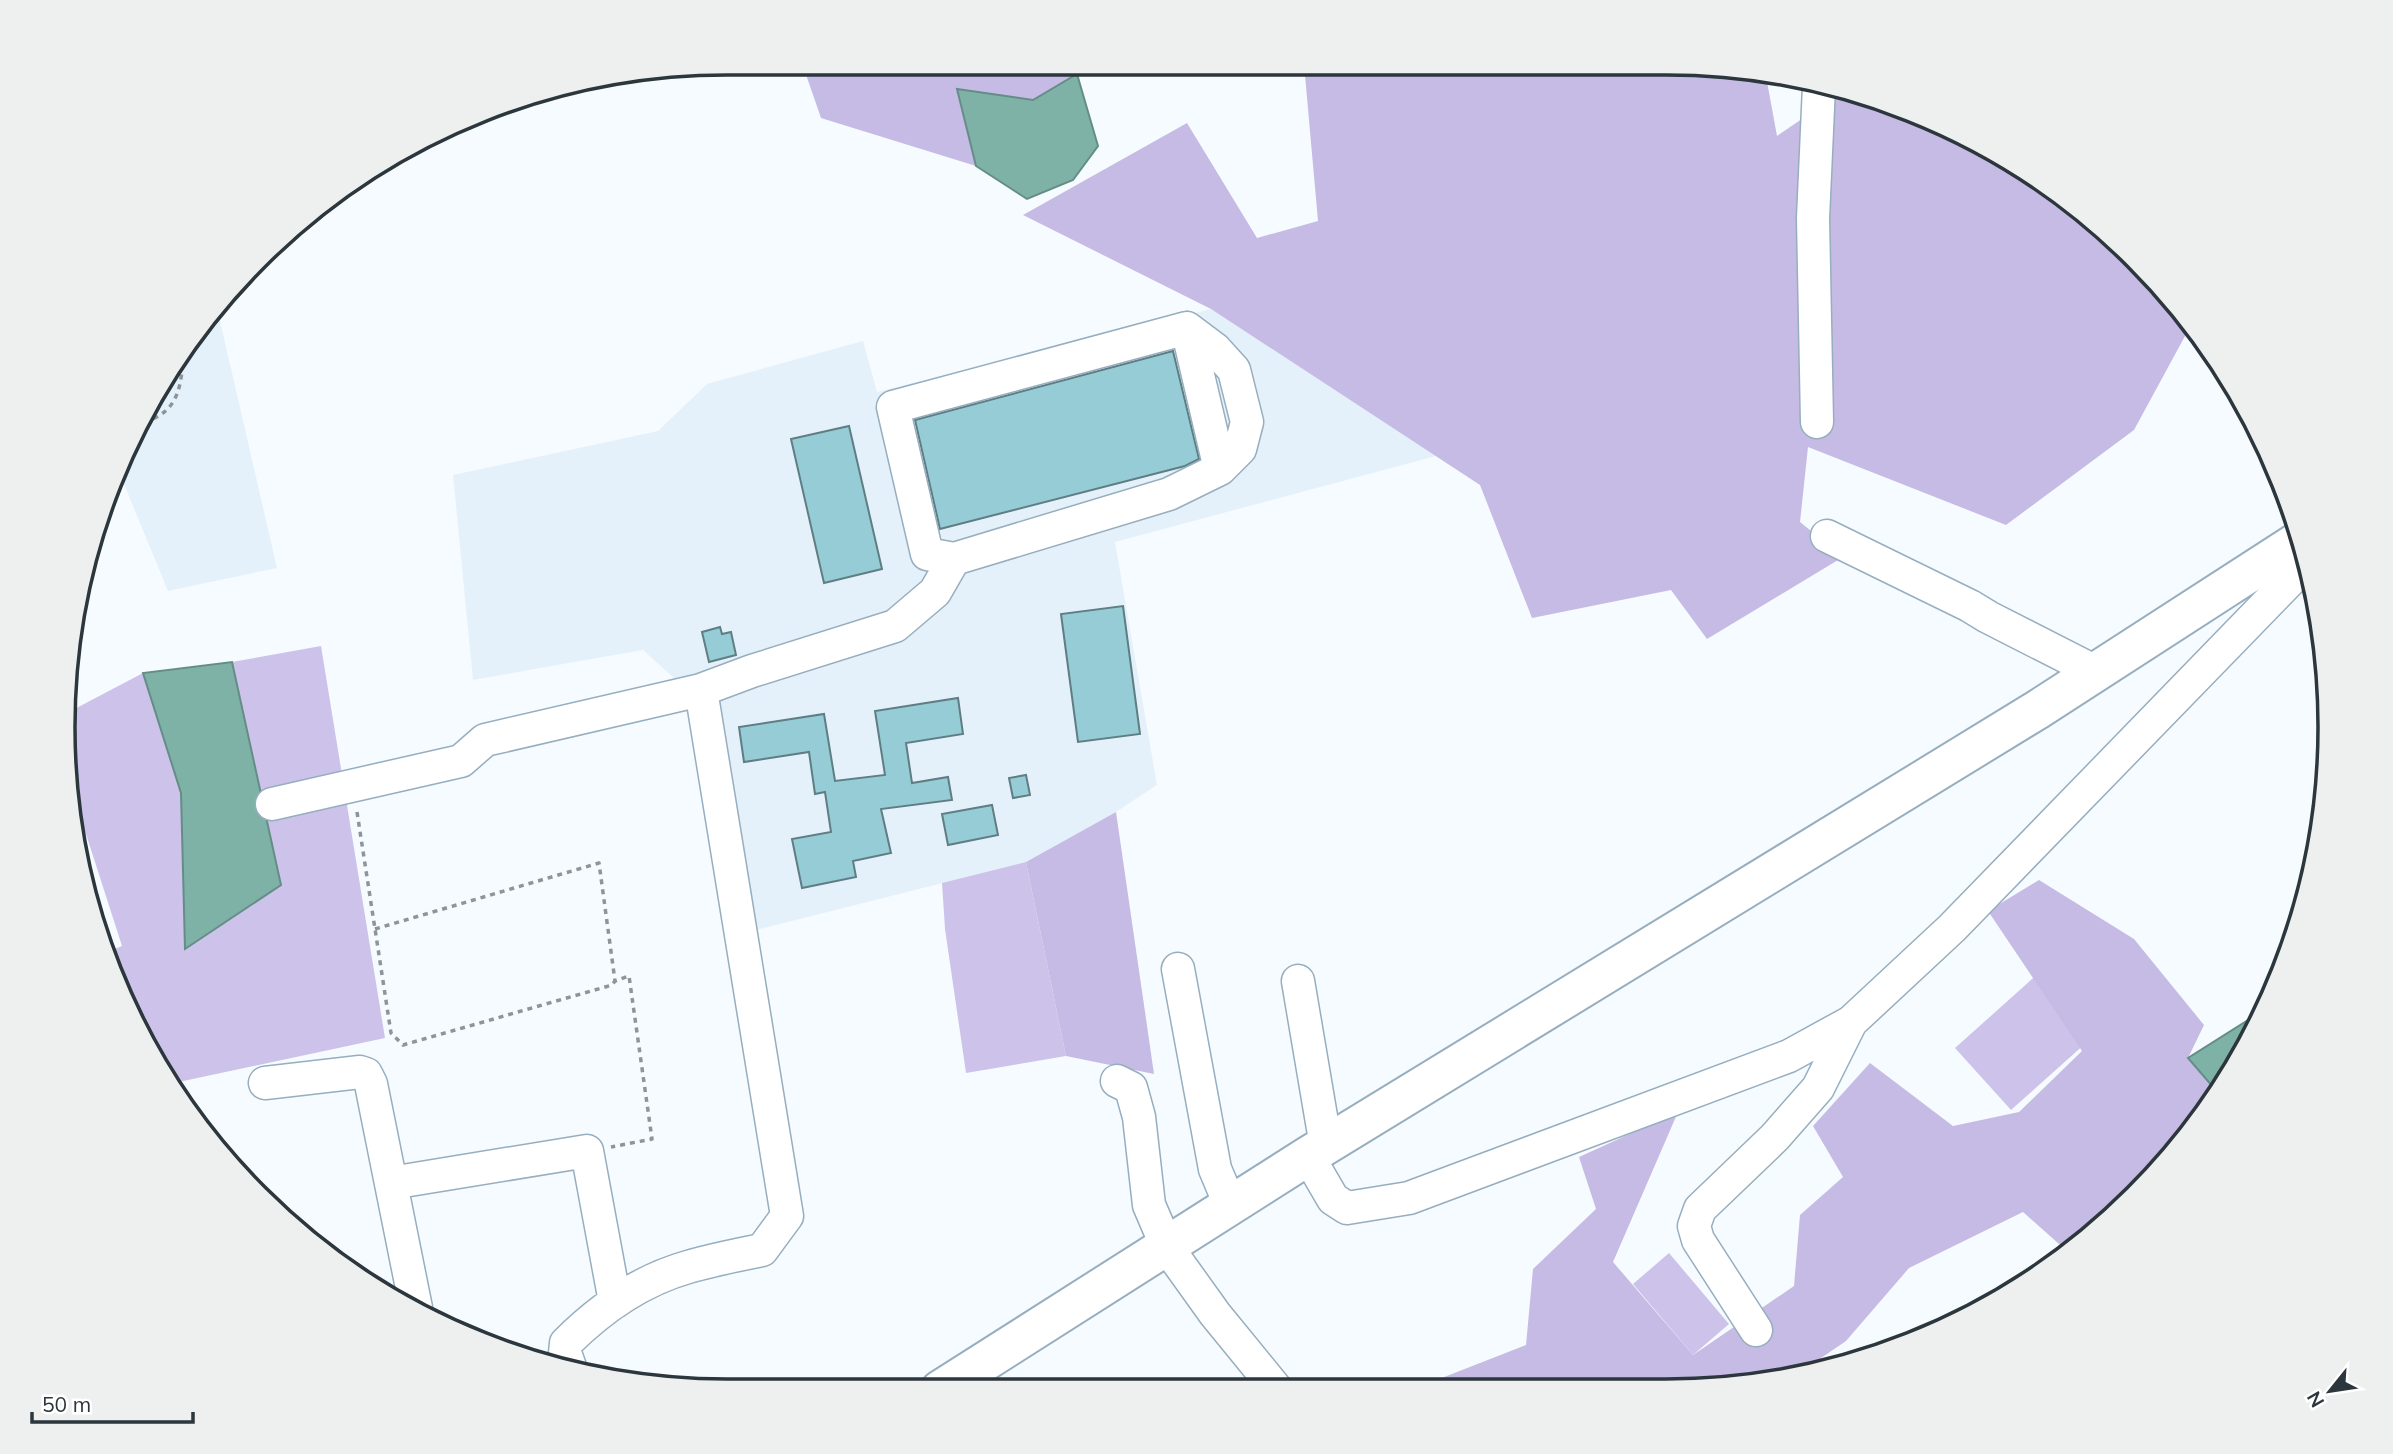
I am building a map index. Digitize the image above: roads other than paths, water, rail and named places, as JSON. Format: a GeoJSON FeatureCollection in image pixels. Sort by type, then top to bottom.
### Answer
{"type":"FeatureCollection","features":[{"type":"Feature","properties":{"kind":"highway"},"geometry":{"type":"LineString","coordinates":[[979,1379],[1167,1247],[1317,1151],[2037,710],[2292,546]]}},
{"type":"Feature","properties":{"kind":"street"},"geometry":{"type":"LineString","coordinates":[[1817,422],[1813,218],[1819,93]]}},
{"type":"Feature","properties":{"kind":"street"},"geometry":{"type":"LineString","coordinates":[[272,804],[461,761],[485,740],[701,690],[895,626],[934,592],[954,559],[1169,494],[1220,469],[1240,449],[1247,422],[1234,370],[1215,349],[1187,328],[893,407],[927,554],[954,559]]}},
{"type":"Feature","properties":{"kind":"street"},"geometry":{"type":"LineString","coordinates":[[1827,536],[2096,672]]}},
{"type":"Feature","properties":{"kind":"street"},"geometry":{"type":"LineString","coordinates":[[1298,981],[1317,1151],[1333,1199],[1347,1208],[1409,1198],[1789,1056],[1851,1022],[1952,928],[2299,570]]}},
{"type":"Feature","properties":{"kind":"street"},"geometry":{"type":"LineString","coordinates":[[567,1359],[566,1343],[615,1302],[659,1277],[687,1267],[762,1250],[787,1216],[701,690]]}},
{"type":"Feature","properties":{"kind":"street"},"geometry":{"type":"LineString","coordinates":[[1178,969],[1215,1169],[1231,1207]]}},
{"type":"Feature","properties":{"kind":"street"},"geometry":{"type":"LineString","coordinates":[[1756,1329],[1698,1240],[1694,1226],[1700,1209],[1775,1137],[1818,1088],[1851,1022]]}},
{"type":"Feature","properties":{"kind":"street"},"geometry":{"type":"LineString","coordinates":[[265,1083],[360,1072],[366,1074],[371,1084],[414,1298]]}},
{"type":"Feature","properties":{"kind":"street"},"geometry":{"type":"LineString","coordinates":[[1117,1081],[1131,1088],[1137,1108],[1149,1205],[1167,1247],[1215,1314],[1268,1379]]}},
{"type":"Feature","properties":{"kind":"street"},"geometry":{"type":"LineString","coordinates":[[391,1183],[587,1151],[615,1302]]}}]}
